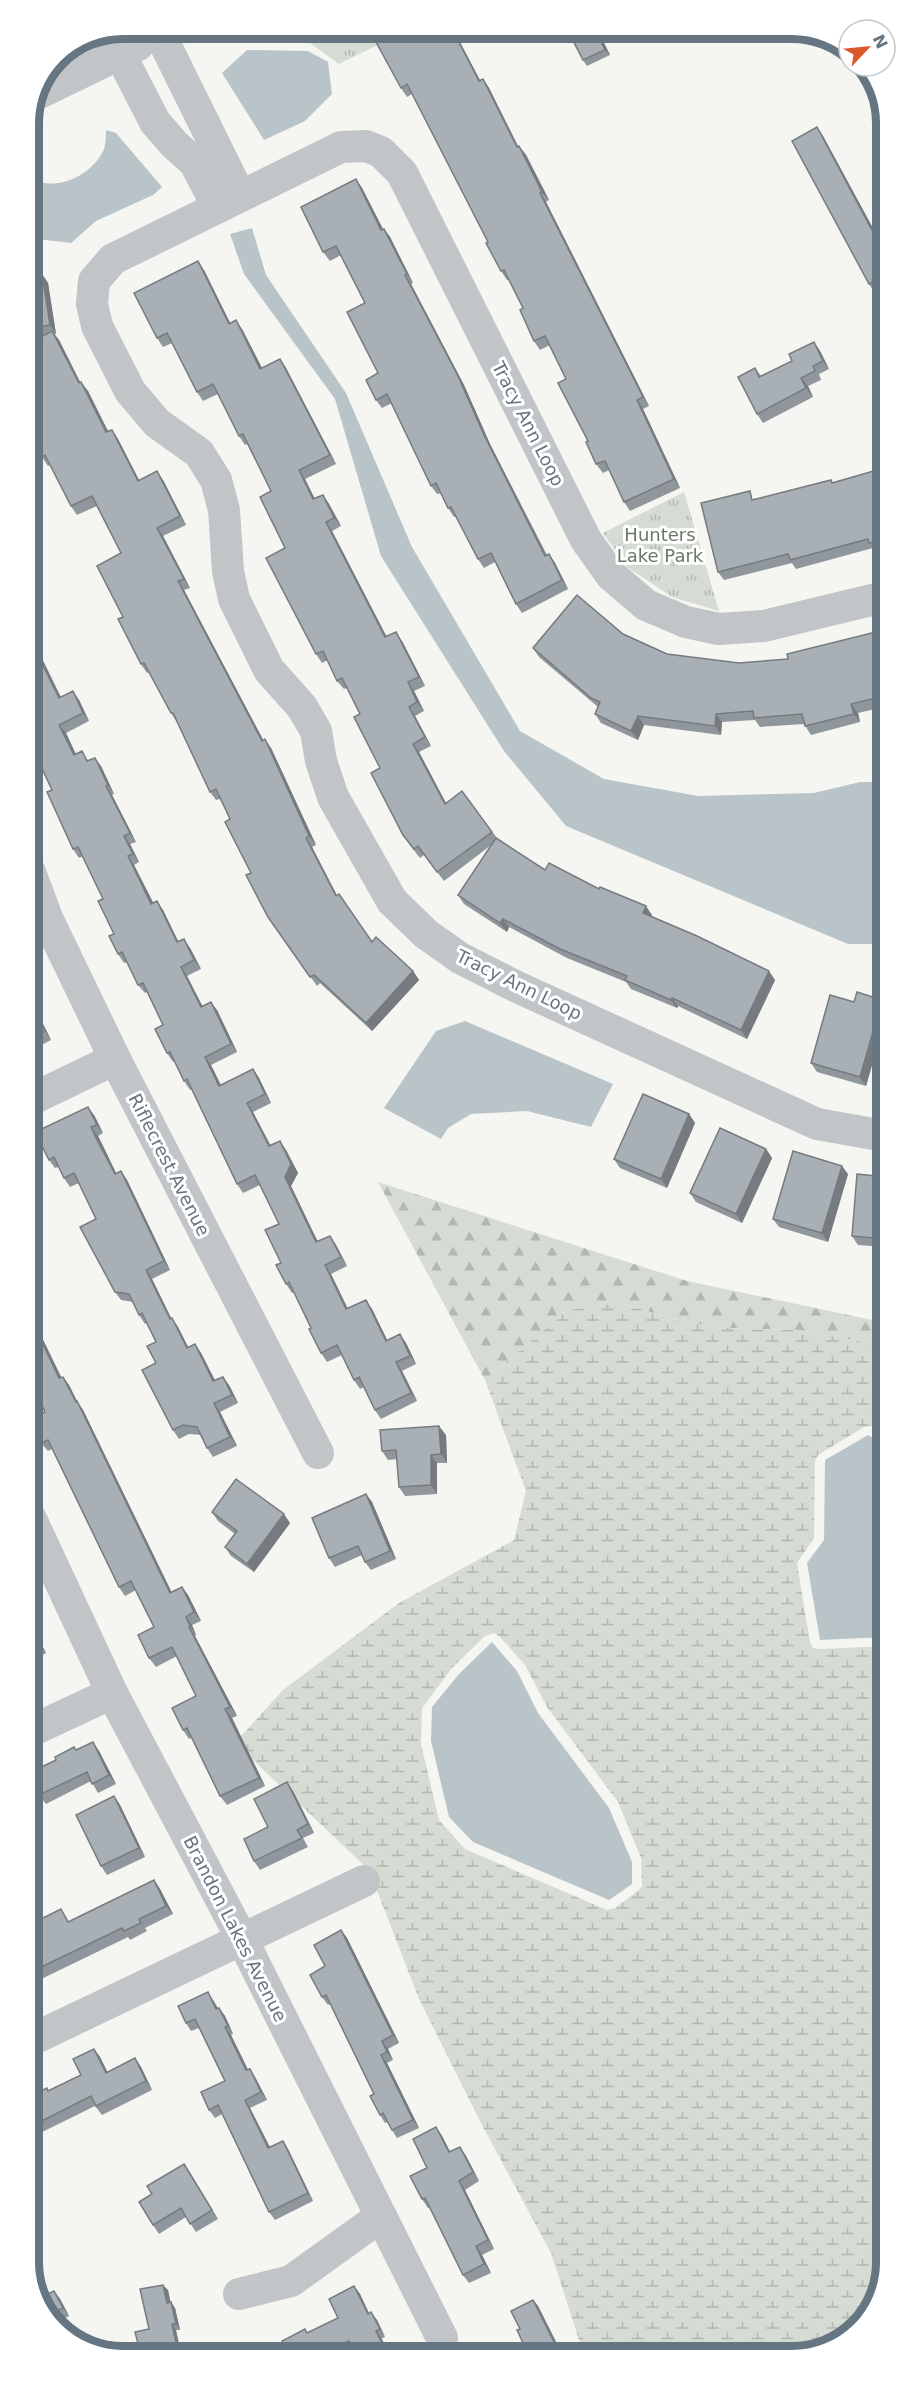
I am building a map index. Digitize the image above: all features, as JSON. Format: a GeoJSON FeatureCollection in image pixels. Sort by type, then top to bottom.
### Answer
{"type":"FeatureCollection","features":[{"type":"Feature","properties":{"kind":"street"},"geometry":{"type":"LineString","coordinates":[[47,89],[150,39]]}},
{"type":"Feature","properties":{"kind":"street"},"geometry":{"type":"LineString","coordinates":[[169,39],[198,110],[229,202]]}},
{"type":"Feature","properties":{"kind":"street"},"geometry":{"type":"LineString","coordinates":[[120,54],[155,122],[229,202]]}},
{"type":"Feature","properties":{"kind":"street"},"geometry":{"type":"LineString","coordinates":[[161,129],[198,110]]}},
{"type":"Feature","properties":{"kind":"street","name":"Tracy Ann Loop"},"geometry":{"type":"LineString","coordinates":[[876,599],[764,626],[719,629],[686,622],[646,604],[611,575],[586,540],[402,173],[381,152],[366,146],[341,147],[113,259],[94,281],[92,304],[97,326],[130,391],[157,423],[199,453],[216,480],[224,510],[228,571],[234,599],[269,669],[302,707],[316,731],[321,761],[333,797],[392,901],[426,934],[460,958],[515,986],[817,1124],[876,1134]]}},
{"type":"Feature","properties":{"kind":"street","name":"Riflecrest Avenue"},"geometry":{"type":"LineString","coordinates":[[39,898],[46,918],[115,1059],[318,1453]]}},
{"type":"Feature","properties":{"kind":"street"},"geometry":{"type":"LineString","coordinates":[[39,1096],[115,1059]]}},
{"type":"Feature","properties":{"kind":"street","name":"Brandon Lakes Avenue"},"geometry":{"type":"LineString","coordinates":[[39,1536],[112,1693],[242,1940],[442,2338]]}},
{"type":"Feature","properties":{"kind":"street"},"geometry":{"type":"LineString","coordinates":[[39,1727],[112,1693]]}},
{"type":"Feature","properties":{"kind":"street"},"geometry":{"type":"LineString","coordinates":[[39,2037],[364,1881]]}},
{"type":"Feature","properties":{"kind":"street"},"geometry":{"type":"LineString","coordinates":[[239,2294],[291,2281],[380,2217]]}},
{"type":"Feature","properties":{"kind":"green space"},"geometry":{"type":"Polygon","coordinates":[[[305,39],[390,39],[339,64],[305,39]]]}},
{"type":"Feature","properties":{"kind":"green space","name":"Hunters Lake Park"},"geometry":{"type":"Polygon","coordinates":[[[684,492],[719,611],[672,597],[627,567],[603,533],[684,492]]]}},
{"type":"Feature","properties":{"kind":"green space"},"geometry":{"type":"Polygon","coordinates":[[[378,1182],[687,1281],[876,1321],[876,1344],[799,1330],[742,1329],[687,1323],[620,1303],[568,1310],[485,1380],[378,1182]]]}},
{"type":"Feature","properties":{"kind":"green space"},"geometry":{"type":"Polygon","coordinates":[[[620,1303],[687,1323],[742,1329],[799,1330],[876,1344],[876,1429],[871,1426],[864,1427],[818,1455],[815,1461],[814,1538],[797,1563],[810,1642],[813,1648],[876,1646],[876,2262],[872,2289],[859,2313],[839,2332],[824,2340],[792,2346],[581,2346],[551,2253],[483,2127],[419,1999],[369,1870],[235,1743],[283,1690],[399,1603],[514,1540],[526,1491],[485,1380],[568,1310],[620,1303]],[[494,1633],[485,1636],[452,1668],[422,1708],[421,1744],[439,1820],[465,1849],[607,1910],[615,1908],[642,1886],[641,1858],[618,1802],[547,1707],[525,1665],[499,1636],[494,1633]]]}},
{"type":"Feature","properties":{"kind":"shaded area"},"geometry":{"type":"Polygon","coordinates":[[[247,50],[308,51],[328,62],[332,94],[305,121],[264,140],[222,73],[247,50]]]}},
{"type":"Feature","properties":{"kind":"shaded area"},"geometry":{"type":"Polygon","coordinates":[[[106,130],[116,133],[162,187],[153,195],[96,221],[71,243],[39,239],[39,181],[60,183],[86,171],[100,157],[106,139],[106,130]]]}},
{"type":"Feature","properties":{"kind":"shaded area"},"geometry":{"type":"Polygon","coordinates":[[[252,228],[266,275],[346,393],[412,547],[520,731],[604,779],[698,796],[814,793],[860,782],[876,782],[876,944],[848,944],[566,826],[504,751],[381,556],[335,399],[244,274],[230,234],[252,228]]]}},
{"type":"Feature","properties":{"kind":"shaded area"},"geometry":{"type":"Polygon","coordinates":[[[465,1021],[613,1084],[591,1127],[527,1111],[471,1114],[448,1128],[441,1139],[384,1108],[436,1031],[465,1021]]]}},
{"type":"Feature","properties":{"kind":"shaded area"},"geometry":{"type":"Polygon","coordinates":[[[868,1435],[876,1440],[876,1637],[820,1640],[807,1563],[824,1540],[825,1460],[868,1435]]]}},
{"type":"Feature","properties":{"kind":"shaded area"},"geometry":{"type":"Polygon","coordinates":[[[492,1642],[517,1671],[538,1713],[609,1808],[632,1862],[632,1884],[609,1900],[473,1842],[449,1817],[431,1741],[432,1707],[459,1674],[492,1642]]]}},
{"type":"Feature","properties":{"kind":"building"},"geometry":{"type":"Polygon","coordinates":[[[382,39],[457,39],[479,81],[483,79],[542,192],[540,193],[643,397],[637,400],[674,479],[624,502],[605,461],[596,464],[586,442],[588,441],[558,383],[566,379],[545,336],[534,341],[520,310],[523,308],[504,270],[501,271],[486,243],[488,242],[407,84],[401,88],[376,42],[382,39]]]}},
{"type":"Feature","properties":{"kind":"building"},"geometry":{"type":"Polygon","coordinates":[[[572,39],[600,39],[605,50],[583,60],[572,39]]]}},
{"type":"Feature","properties":{"kind":"building"},"geometry":{"type":"Polygon","coordinates":[[[817,127],[874,234],[876,233],[876,280],[869,284],[792,141],[817,127]]]}},
{"type":"Feature","properties":{"kind":"building"},"geometry":{"type":"Polygon","coordinates":[[[356,179],[381,230],[384,229],[407,274],[405,275],[458,376],[484,435],[545,556],[549,554],[562,580],[516,604],[491,553],[478,559],[436,483],[431,486],[387,394],[376,400],[366,380],[378,373],[347,312],[365,303],[336,246],[323,252],[301,207],[356,179]]]}},
{"type":"Feature","properties":{"kind":"building"},"geometry":{"type":"Polygon","coordinates":[[[198,261],[229,324],[236,320],[260,369],[280,359],[330,455],[299,470],[313,499],[323,495],[334,518],[326,522],[385,637],[396,632],[419,677],[408,682],[417,702],[409,707],[425,737],[413,744],[445,804],[462,791],[492,832],[437,872],[418,846],[414,849],[403,835],[371,773],[380,768],[354,717],[360,714],[342,678],[337,681],[323,651],[316,654],[266,558],[285,548],[260,497],[271,491],[243,434],[239,436],[213,384],[197,392],[167,333],[157,338],[134,293],[198,261]]]}},
{"type":"Feature","properties":{"kind":"building"},"geometry":{"type":"Polygon","coordinates":[[[39,274],[42,274],[50,325],[39,327],[39,274]]]}},
{"type":"Feature","properties":{"kind":"building"},"geometry":{"type":"Polygon","coordinates":[[[52,331],[106,432],[112,430],[138,481],[157,471],[180,516],[157,528],[184,579],[178,581],[262,741],[265,739],[309,836],[306,838],[336,896],[339,894],[372,942],[376,937],[413,971],[366,1023],[314,975],[310,977],[268,917],[246,875],[251,873],[225,822],[230,819],[216,789],[210,792],[173,713],[144,663],[141,664],[118,619],[123,617],[97,566],[121,553],[92,496],[71,506],[45,455],[42,457],[39,451],[39,338],[52,331]]]}},
{"type":"Feature","properties":{"kind":"building"},"geometry":{"type":"Polygon","coordinates":[[[814,342],[823,361],[813,366],[815,371],[801,378],[806,388],[757,414],[738,377],[755,368],[759,377],[792,361],[789,354],[814,342]]]}},
{"type":"Feature","properties":{"kind":"building"},"geometry":{"type":"Polygon","coordinates":[[[876,470],[876,541],[869,543],[868,539],[790,560],[788,554],[718,572],[701,503],[750,491],[752,500],[831,480],[832,483],[876,470]]]}},
{"type":"Feature","properties":{"kind":"building"},"geometry":{"type":"Polygon","coordinates":[[[577,595],[623,634],[667,654],[739,663],[788,659],[787,654],[876,632],[876,698],[851,704],[854,714],[805,726],[802,714],[754,718],[753,711],[716,714],[715,726],[638,716],[631,731],[595,714],[600,702],[591,698],[533,648],[577,595]]]}},
{"type":"Feature","properties":{"kind":"building"},"geometry":{"type":"Polygon","coordinates":[[[39,657],[59,698],[73,691],[83,713],[59,725],[74,755],[82,751],[87,761],[95,758],[108,785],[106,786],[130,833],[124,836],[133,854],[128,856],[151,904],[157,901],[177,942],[184,939],[194,960],[181,967],[201,1007],[211,1002],[231,1044],[205,1057],[219,1086],[253,1069],[265,1094],[247,1103],[269,1146],[280,1141],[291,1164],[285,1177],[316,1242],[330,1236],[341,1257],[325,1265],[346,1309],[366,1300],[386,1341],[400,1334],[410,1356],[396,1362],[411,1393],[375,1410],[359,1377],[354,1380],[337,1345],[321,1353],[289,1282],[286,1284],[276,1265],[281,1263],[265,1230],[279,1224],[255,1175],[237,1184],[187,1079],[184,1081],[170,1052],[167,1053],[155,1029],[163,1025],[143,983],[138,985],[122,952],[118,954],[109,936],[114,934],[98,901],[103,899],[78,847],[73,849],[47,792],[52,790],[39,762],[39,657]]]}},
{"type":"Feature","properties":{"kind":"building"},"geometry":{"type":"Polygon","coordinates":[[[496,838],[545,870],[549,863],[599,889],[600,887],[646,906],[643,913],[769,971],[741,1030],[672,998],[671,1000],[625,980],[627,976],[560,949],[503,919],[500,923],[458,895],[496,838]]]}},
{"type":"Feature","properties":{"kind":"building"},"geometry":{"type":"Polygon","coordinates":[[[857,992],[876,998],[876,1021],[860,1077],[811,1063],[830,995],[854,1002],[857,992]]]}},
{"type":"Feature","properties":{"kind":"building"},"geometry":{"type":"Polygon","coordinates":[[[39,1019],[45,1031],[39,1034],[39,1019]]]}},
{"type":"Feature","properties":{"kind":"building"},"geometry":{"type":"Polygon","coordinates":[[[643,1094],[689,1114],[661,1179],[614,1159],[643,1094]]]}},
{"type":"Feature","properties":{"kind":"building"},"geometry":{"type":"Polygon","coordinates":[[[88,1107],[97,1125],[91,1127],[98,1142],[115,1174],[121,1171],[164,1261],[146,1270],[170,1319],[172,1318],[187,1348],[195,1344],[213,1381],[223,1377],[232,1395],[214,1403],[230,1437],[207,1448],[197,1427],[183,1425],[173,1430],[142,1370],[156,1363],[147,1346],[156,1342],[142,1313],[139,1315],[129,1294],[115,1292],[80,1227],[96,1219],[74,1173],[64,1178],[54,1157],[49,1160],[39,1140],[39,1130],[88,1107]]]}},
{"type":"Feature","properties":{"kind":"building"},"geometry":{"type":"Polygon","coordinates":[[[720,1128],[766,1149],[736,1214],[690,1193],[720,1128]]]}},
{"type":"Feature","properties":{"kind":"building"},"geometry":{"type":"Polygon","coordinates":[[[793,1151],[842,1166],[822,1233],[773,1219],[793,1151]]]}},
{"type":"Feature","properties":{"kind":"building"},"geometry":{"type":"Polygon","coordinates":[[[857,1174],[876,1176],[876,1238],[852,1236],[857,1174]]]}},
{"type":"Feature","properties":{"kind":"building"},"geometry":{"type":"Polygon","coordinates":[[[39,1336],[59,1378],[63,1377],[77,1401],[170,1593],[182,1587],[194,1612],[186,1617],[189,1627],[230,1707],[225,1709],[259,1778],[220,1796],[187,1728],[183,1730],[172,1708],[196,1696],[172,1647],[149,1658],[138,1635],[154,1627],[131,1581],[119,1587],[48,1440],[41,1443],[39,1415],[45,1412],[39,1399],[39,1336]]]}},
{"type":"Feature","properties":{"kind":"building"},"geometry":{"type":"Polygon","coordinates":[[[439,1426],[441,1454],[431,1455],[431,1485],[399,1487],[396,1450],[382,1451],[380,1430],[439,1426]]]}},
{"type":"Feature","properties":{"kind":"building"},"geometry":{"type":"Polygon","coordinates":[[[236,1479],[284,1514],[247,1564],[225,1547],[237,1531],[212,1512],[236,1479]]]}},
{"type":"Feature","properties":{"kind":"building"},"geometry":{"type":"Polygon","coordinates":[[[366,1494],[390,1551],[365,1562],[358,1546],[329,1558],[312,1518],[366,1494]]]}},
{"type":"Feature","properties":{"kind":"building"},"geometry":{"type":"Polygon","coordinates":[[[93,1742],[109,1775],[92,1784],[87,1772],[39,1795],[39,1768],[56,1760],[55,1757],[74,1747],[76,1750],[93,1742]]]}},
{"type":"Feature","properties":{"kind":"building"},"geometry":{"type":"Polygon","coordinates":[[[287,1782],[308,1824],[297,1830],[302,1838],[254,1861],[244,1839],[268,1827],[254,1799],[287,1782]]]}},
{"type":"Feature","properties":{"kind":"building"},"geometry":{"type":"Polygon","coordinates":[[[114,1796],[139,1848],[101,1866],[76,1815],[114,1796]]]}},
{"type":"Feature","properties":{"kind":"building"},"geometry":{"type":"Polygon","coordinates":[[[154,1880],[166,1906],[139,1919],[141,1923],[124,1931],[122,1928],[39,1968],[39,1920],[61,1909],[68,1922],[154,1880]]]}},
{"type":"Feature","properties":{"kind":"building"},"geometry":{"type":"Polygon","coordinates":[[[341,1930],[393,2035],[382,2041],[387,2052],[381,2055],[413,2120],[392,2130],[383,2113],[380,2115],[370,2096],[374,2094],[326,1995],[322,1997],[310,1975],[325,1966],[314,1945],[341,1930]]]}},
{"type":"Feature","properties":{"kind":"building"},"geometry":{"type":"Polygon","coordinates":[[[208,1992],[228,2026],[225,2027],[246,2070],[250,2069],[261,2092],[245,2100],[268,2148],[283,2141],[308,2193],[269,2212],[218,2105],[209,2110],[201,2092],[225,2081],[195,2019],[186,2023],[178,2006],[208,1992]]]}},
{"type":"Feature","properties":{"kind":"building"},"geometry":{"type":"Polygon","coordinates":[[[94,2049],[106,2073],[135,2058],[146,2081],[96,2106],[91,2096],[39,2122],[39,2092],[47,2088],[48,2091],[81,2075],[73,2059],[94,2049]]]}},
{"type":"Feature","properties":{"kind":"building"},"geometry":{"type":"Polygon","coordinates":[[[436,2127],[449,2152],[460,2147],[473,2172],[459,2181],[488,2240],[476,2246],[484,2264],[463,2275],[425,2198],[422,2199],[410,2176],[427,2168],[413,2139],[436,2127]]]}},
{"type":"Feature","properties":{"kind":"building"},"geometry":{"type":"Polygon","coordinates":[[[184,2164],[212,2210],[190,2224],[181,2208],[153,2225],[139,2202],[152,2194],[147,2186],[184,2164]]]}},
{"type":"Feature","properties":{"kind":"building"},"geometry":{"type":"Polygon","coordinates":[[[163,2285],[167,2303],[171,2302],[176,2324],[172,2324],[176,2343],[162,2346],[139,2346],[135,2332],[149,2329],[140,2289],[163,2285]]]}},
{"type":"Feature","properties":{"kind":"building"},"geometry":{"type":"Polygon","coordinates":[[[354,2286],[368,2314],[371,2312],[380,2329],[376,2331],[384,2346],[352,2346],[349,2341],[338,2346],[284,2346],[282,2341],[305,2329],[307,2333],[338,2318],[329,2299],[354,2286]]]}},
{"type":"Feature","properties":{"kind":"building"},"geometry":{"type":"Polygon","coordinates":[[[54,2291],[63,2308],[56,2311],[46,2295],[54,2291]]]}},
{"type":"Feature","properties":{"kind":"building"},"geometry":{"type":"Polygon","coordinates":[[[533,2300],[555,2344],[524,2346],[517,2330],[520,2329],[511,2311],[533,2300]]]}}]}
